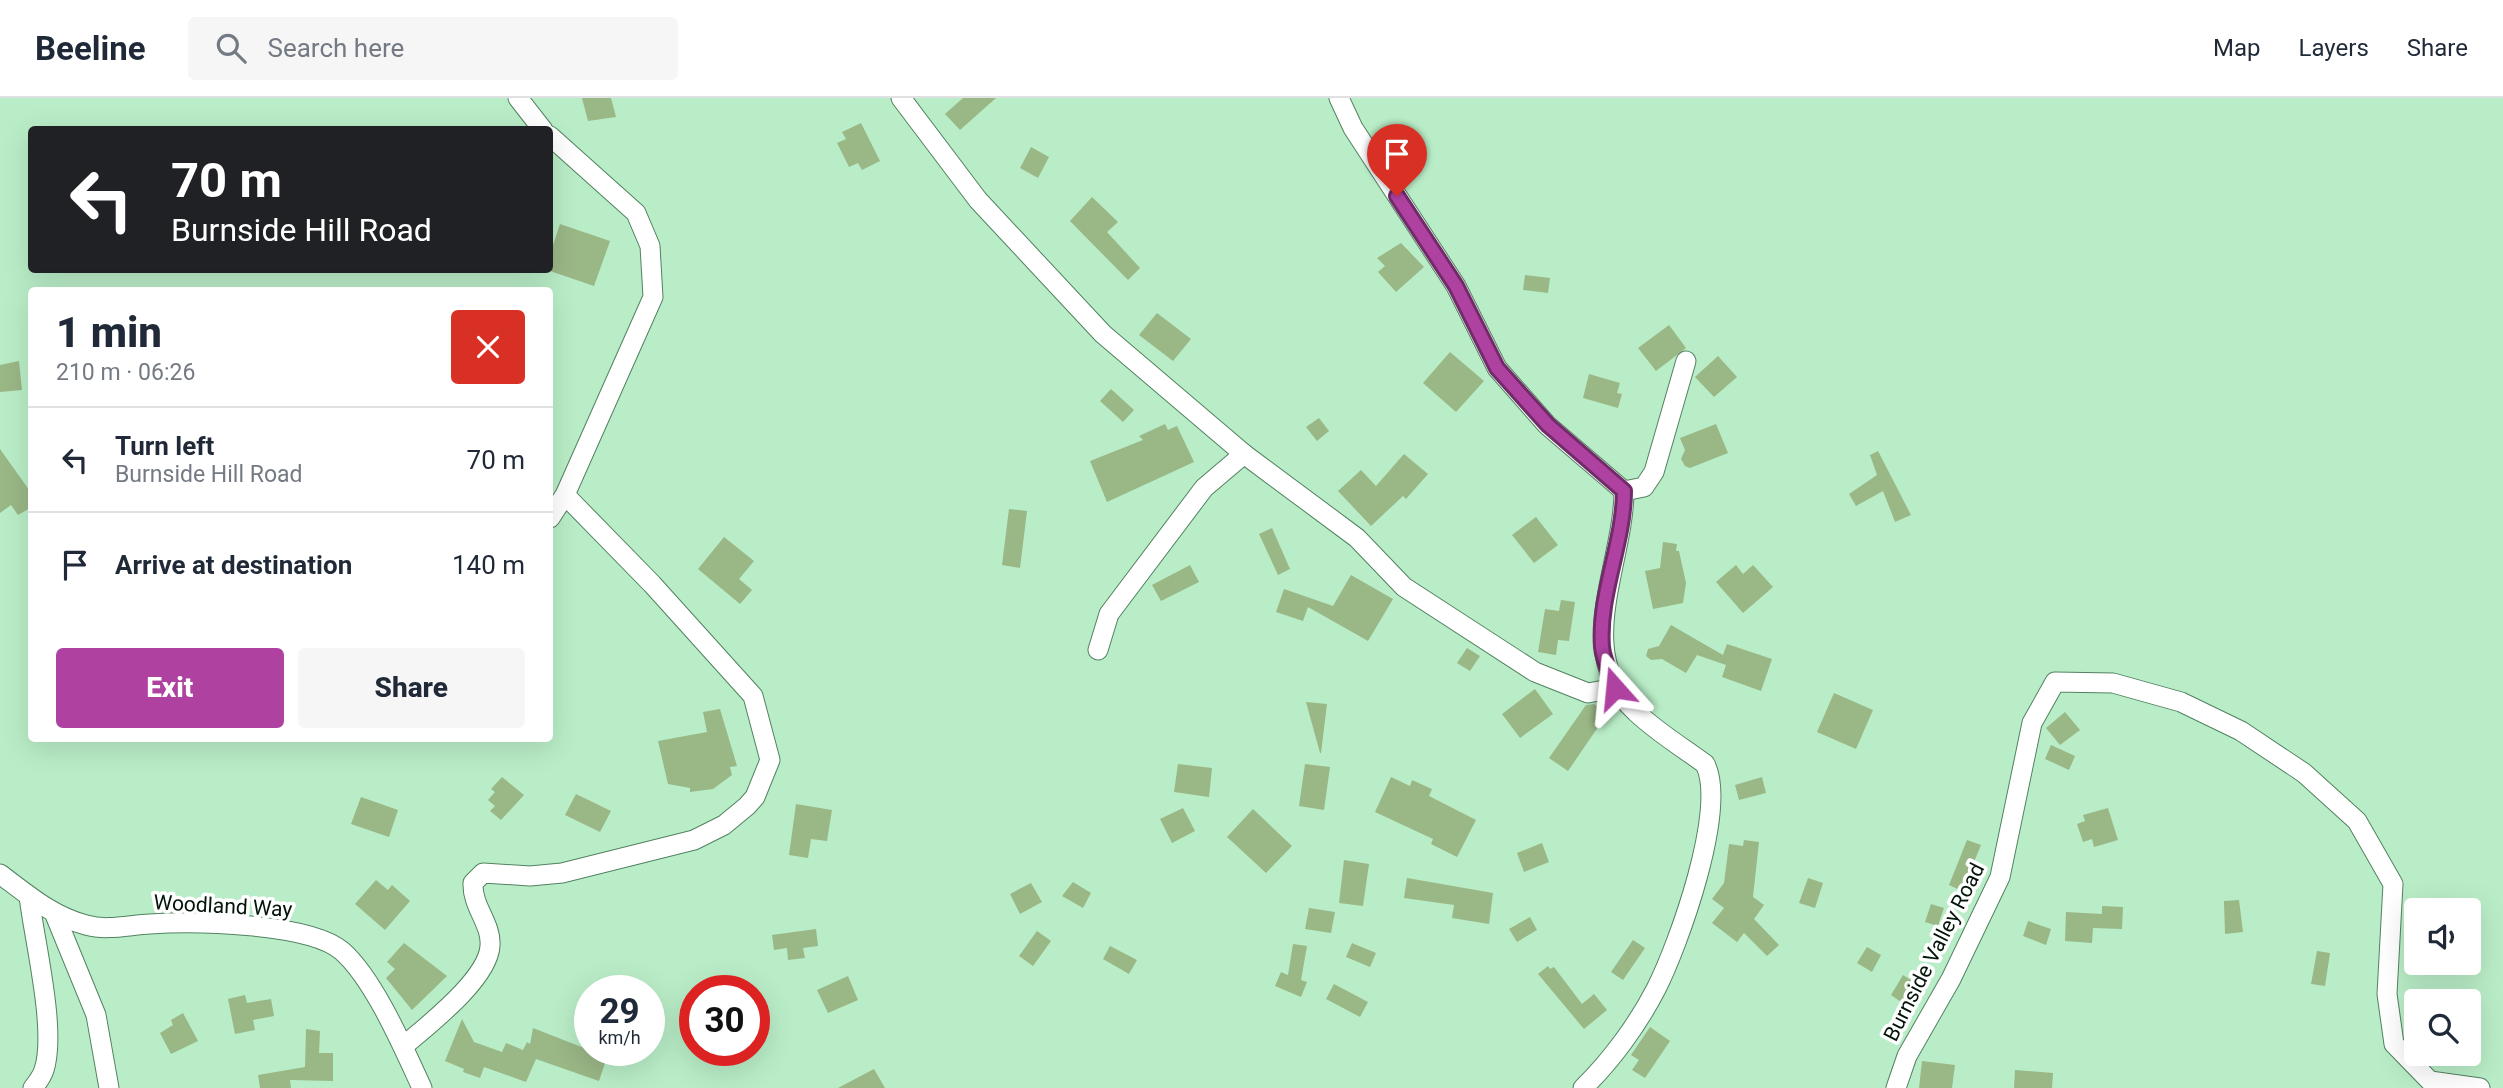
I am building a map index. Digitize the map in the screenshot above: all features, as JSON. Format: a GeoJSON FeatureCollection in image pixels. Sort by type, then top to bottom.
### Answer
{"type":"FeatureCollection","features":[{"type":"Feature","properties":{"kind":"street"},"geometry":{"type":"LineString","coordinates":[[518,98],[540,126]]}},
{"type":"Feature","properties":{"kind":"street"},"geometry":{"type":"LineString","coordinates":[[901,98],[978,200],[1103,334],[1244,454],[1357,538],[1404,587],[1535,672],[1588,692],[1615,688]]}},
{"type":"Feature","properties":{"kind":"street"},"geometry":{"type":"LineString","coordinates":[[1339,98],[1353,128],[1456,286],[1497,368],[1548,425],[1624,491],[1624,515],[1606,603],[1602,648],[1615,688],[1635,712],[1705,764],[1710,774],[1710,822],[1696,881],[1655,991],[1602,1069],[1583,1088]]}},
{"type":"Feature","properties":{"kind":"street"},"geometry":{"type":"LineString","coordinates":[[553,139],[636,213],[650,246],[653,297],[565,495],[553,513]]}},
{"type":"Feature","properties":{"kind":"street"},"geometry":{"type":"LineString","coordinates":[[1624,491],[1644,487],[1654,472],[1686,361]]}},
{"type":"Feature","properties":{"kind":"street"},"geometry":{"type":"LineString","coordinates":[[1098,650],[1108,614],[1203,488],[1244,454]]}},
{"type":"Feature","properties":{"kind":"street"},"geometry":{"type":"LineString","coordinates":[[405,1045],[435,1020],[481,969],[490,946],[484,920],[472,898],[473,883],[483,873],[530,876],[562,873],[694,840],[724,825],[747,806],[755,797],[770,760],[753,696],[652,584],[565,495]]}},
{"type":"Feature","properties":{"kind":"street","name":"Burnside Valley Road"},"geometry":{"type":"LineString","coordinates":[[1896,1088],[1907,1056],[1951,979],[2000,877],[2032,723],[2055,682],[2113,683],[2181,702],[2241,731],[2304,773],[2357,821],[2393,884],[2387,994],[2394,1044],[2430,1081],[2480,1088]]}},
{"type":"Feature","properties":{"kind":"street","name":"Woodland Way"},"geometry":{"type":"LineString","coordinates":[[0,874],[55,915],[89,926],[239,926],[320,937],[342,951],[356,968],[405,1045],[422,1088]]}},
{"type":"Feature","properties":{"kind":"street"},"geometry":{"type":"LineString","coordinates":[[29,896],[44,992],[48,1051],[44,1072],[33,1088]]}},
{"type":"Feature","properties":{"kind":"street"},"geometry":{"type":"LineString","coordinates":[[55,915],[96,1015],[109,1088]]}},
{"type":"Feature","properties":{"kind":"building"},"geometry":{"type":"Polygon","coordinates":[[[582,98],[611,98],[616,117],[588,121],[582,98]]]}},
{"type":"Feature","properties":{"kind":"building"},"geometry":{"type":"Polygon","coordinates":[[[963,98],[996,98],[960,130],[945,114],[963,98]]]}},
{"type":"Feature","properties":{"kind":"building"},"geometry":{"type":"Polygon","coordinates":[[[861,123],[880,161],[862,170],[858,163],[849,167],[837,143],[846,139],[842,132],[861,123]]]}},
{"type":"Feature","properties":{"kind":"building"},"geometry":{"type":"Polygon","coordinates":[[[1031,147],[1049,157],[1038,178],[1020,168],[1031,147]]]}},
{"type":"Feature","properties":{"kind":"building"},"geometry":{"type":"Polygon","coordinates":[[[1092,197],[1118,222],[1107,232],[1140,268],[1128,280],[1070,221],[1092,197]]]}},
{"type":"Feature","properties":{"kind":"building"},"geometry":{"type":"Polygon","coordinates":[[[560,224],[610,241],[594,286],[553,272],[553,245],[560,224]]]}},
{"type":"Feature","properties":{"kind":"building"},"geometry":{"type":"Polygon","coordinates":[[[1401,243],[1424,267],[1396,292],[1378,272],[1385,266],[1377,258],[1401,243]]]}},
{"type":"Feature","properties":{"kind":"building"},"geometry":{"type":"Polygon","coordinates":[[[1525,275],[1550,278],[1548,293],[1523,290],[1525,275]]]}},
{"type":"Feature","properties":{"kind":"building"},"geometry":{"type":"Polygon","coordinates":[[[1157,313],[1191,339],[1173,361],[1139,335],[1157,313]]]}},
{"type":"Feature","properties":{"kind":"building"},"geometry":{"type":"Polygon","coordinates":[[[1669,325],[1686,348],[1656,371],[1638,348],[1669,325]]]}},
{"type":"Feature","properties":{"kind":"building"},"geometry":{"type":"Polygon","coordinates":[[[1450,352],[1484,381],[1456,412],[1423,383],[1450,352]]]}},
{"type":"Feature","properties":{"kind":"building"},"geometry":{"type":"Polygon","coordinates":[[[1718,356],[1737,377],[1714,397],[1695,377],[1718,356]]]}},
{"type":"Feature","properties":{"kind":"building"},"geometry":{"type":"Polygon","coordinates":[[[19,361],[22,390],[0,392],[0,365],[19,361]]]}},
{"type":"Feature","properties":{"kind":"building"},"geometry":{"type":"Polygon","coordinates":[[[1589,374],[1620,383],[1617,393],[1622,394],[1618,408],[1583,398],[1589,374]]]}},
{"type":"Feature","properties":{"kind":"building"},"geometry":{"type":"Polygon","coordinates":[[[1111,389],[1134,410],[1123,422],[1100,401],[1111,389]]]}},
{"type":"Feature","properties":{"kind":"building"},"geometry":{"type":"Polygon","coordinates":[[[1319,418],[1329,431],[1317,441],[1306,427],[1319,418]]]}},
{"type":"Feature","properties":{"kind":"building"},"geometry":{"type":"Polygon","coordinates":[[[1165,424],[1168,430],[1177,426],[1194,462],[1107,502],[1090,461],[1143,440],[1139,436],[1165,424]]]}},
{"type":"Feature","properties":{"kind":"building"},"geometry":{"type":"Polygon","coordinates":[[[1716,424],[1728,453],[1690,468],[1685,466],[1681,459],[1685,450],[1680,438],[1716,424]]]}},
{"type":"Feature","properties":{"kind":"building"},"geometry":{"type":"Polygon","coordinates":[[[0,449],[28,488],[28,509],[18,515],[11,505],[0,513],[0,449]]]}},
{"type":"Feature","properties":{"kind":"building"},"geometry":{"type":"Polygon","coordinates":[[[1878,451],[1911,515],[1895,522],[1883,491],[1856,506],[1849,494],[1877,475],[1870,455],[1878,451]]]}},
{"type":"Feature","properties":{"kind":"building"},"geometry":{"type":"Polygon","coordinates":[[[1404,454],[1428,474],[1406,499],[1403,496],[1371,526],[1338,491],[1361,470],[1376,486],[1404,454]]]}},
{"type":"Feature","properties":{"kind":"building"},"geometry":{"type":"Polygon","coordinates":[[[1009,509],[1027,511],[1020,568],[1002,565],[1009,509]]]}},
{"type":"Feature","properties":{"kind":"building"},"geometry":{"type":"Polygon","coordinates":[[[1536,517],[1558,545],[1534,563],[1512,535],[1536,517]]]}},
{"type":"Feature","properties":{"kind":"building"},"geometry":{"type":"Polygon","coordinates":[[[1272,528],[1290,569],[1278,575],[1259,534],[1272,528]]]}},
{"type":"Feature","properties":{"kind":"building"},"geometry":{"type":"Polygon","coordinates":[[[724,537],[754,561],[739,579],[752,590],[740,604],[698,569],[724,537]]]}},
{"type":"Feature","properties":{"kind":"building"},"geometry":{"type":"Polygon","coordinates":[[[1663,542],[1677,544],[1676,551],[1679,551],[1686,583],[1683,603],[1653,609],[1645,571],[1660,568],[1663,542]]]}},
{"type":"Feature","properties":{"kind":"building"},"geometry":{"type":"Polygon","coordinates":[[[1190,565],[1199,582],[1161,601],[1152,585],[1190,565]]]}},
{"type":"Feature","properties":{"kind":"building"},"geometry":{"type":"Polygon","coordinates":[[[1736,565],[1743,574],[1753,565],[1773,587],[1743,613],[1716,582],[1736,565]]]}},
{"type":"Feature","properties":{"kind":"building"},"geometry":{"type":"Polygon","coordinates":[[[1351,575],[1393,599],[1368,641],[1308,607],[1303,621],[1276,612],[1284,589],[1333,606],[1351,575]]]}},
{"type":"Feature","properties":{"kind":"building"},"geometry":{"type":"Polygon","coordinates":[[[1561,600],[1575,602],[1569,641],[1558,640],[1556,655],[1538,652],[1545,609],[1559,611],[1561,600]]]}},
{"type":"Feature","properties":{"kind":"building"},"geometry":{"type":"Polygon","coordinates":[[[1671,625],[1723,655],[1727,644],[1772,659],[1761,691],[1722,677],[1726,665],[1697,655],[1686,673],[1662,659],[1651,660],[1646,656],[1648,649],[1659,646],[1671,625]]]}},
{"type":"Feature","properties":{"kind":"building"},"geometry":{"type":"Polygon","coordinates":[[[1467,648],[1480,656],[1470,671],[1457,663],[1467,648]]]}},
{"type":"Feature","properties":{"kind":"building"},"geometry":{"type":"Polygon","coordinates":[[[1535,689],[1553,714],[1520,738],[1502,714],[1535,689]]]}},
{"type":"Feature","properties":{"kind":"building"},"geometry":{"type":"Polygon","coordinates":[[[1834,693],[1873,710],[1856,749],[1817,732],[1834,693]]]}},
{"type":"Feature","properties":{"kind":"building"},"geometry":{"type":"Polygon","coordinates":[[[1306,702],[1327,704],[1321,753],[1320,753],[1306,702]]]}},
{"type":"Feature","properties":{"kind":"building"},"geometry":{"type":"Polygon","coordinates":[[[1594,704],[1607,714],[1568,771],[1549,758],[1586,705],[1594,704]]]}},
{"type":"Feature","properties":{"kind":"building"},"geometry":{"type":"Polygon","coordinates":[[[720,709],[737,766],[730,767],[732,775],[713,789],[690,792],[690,788],[668,784],[658,741],[707,732],[703,712],[720,709]]]}},
{"type":"Feature","properties":{"kind":"building"},"geometry":{"type":"Polygon","coordinates":[[[2065,712],[2080,730],[2060,745],[2046,728],[2065,712]]]}},
{"type":"Feature","properties":{"kind":"building"},"geometry":{"type":"Polygon","coordinates":[[[2051,745],[2075,756],[2069,770],[2045,759],[2051,745]]]}},
{"type":"Feature","properties":{"kind":"building"},"geometry":{"type":"Polygon","coordinates":[[[1178,764],[1212,768],[1209,797],[1174,792],[1178,764]]]}},
{"type":"Feature","properties":{"kind":"building"},"geometry":{"type":"Polygon","coordinates":[[[1305,764],[1330,767],[1324,810],[1299,806],[1305,764]]]}},
{"type":"Feature","properties":{"kind":"building"},"geometry":{"type":"Polygon","coordinates":[[[502,777],[524,795],[501,820],[490,811],[495,806],[488,800],[495,792],[491,789],[502,777]]]}},
{"type":"Feature","properties":{"kind":"building"},"geometry":{"type":"Polygon","coordinates":[[[1391,777],[1410,786],[1412,780],[1432,789],[1429,796],[1476,820],[1457,857],[1431,844],[1433,839],[1375,812],[1391,777]]]}},
{"type":"Feature","properties":{"kind":"building"},"geometry":{"type":"Polygon","coordinates":[[[1762,777],[1766,793],[1739,800],[1735,785],[1762,777]]]}},
{"type":"Feature","properties":{"kind":"building"},"geometry":{"type":"Polygon","coordinates":[[[576,794],[611,811],[600,832],[565,815],[576,794]]]}},
{"type":"Feature","properties":{"kind":"building"},"geometry":{"type":"Polygon","coordinates":[[[361,797],[398,810],[389,837],[351,824],[361,797]]]}},
{"type":"Feature","properties":{"kind":"building"},"geometry":{"type":"Polygon","coordinates":[[[796,804],[832,810],[827,841],[811,839],[808,858],[789,855],[796,804]]]}},
{"type":"Feature","properties":{"kind":"building"},"geometry":{"type":"Polygon","coordinates":[[[1183,808],[1195,831],[1172,843],[1160,819],[1183,808]]]}},
{"type":"Feature","properties":{"kind":"building"},"geometry":{"type":"Polygon","coordinates":[[[2108,808],[2118,840],[2094,847],[2092,839],[2083,842],[2077,824],[2085,821],[2083,815],[2108,808]]]}},
{"type":"Feature","properties":{"kind":"building"},"geometry":{"type":"Polygon","coordinates":[[[1253,809],[1292,846],[1266,873],[1227,837],[1253,809]]]}},
{"type":"Feature","properties":{"kind":"building"},"geometry":{"type":"Polygon","coordinates":[[[1744,840],[1759,842],[1753,897],[1764,905],[1754,919],[1779,945],[1767,956],[1744,933],[1737,942],[1712,923],[1724,908],[1712,899],[1724,883],[1729,844],[1743,846],[1744,840]]]}},
{"type":"Feature","properties":{"kind":"building"},"geometry":{"type":"Polygon","coordinates":[[[1967,840],[1981,845],[1962,891],[1949,885],[1967,840]]]}},
{"type":"Feature","properties":{"kind":"building"},"geometry":{"type":"Polygon","coordinates":[[[1542,843],[1549,862],[1524,872],[1517,853],[1542,843]]]}},
{"type":"Feature","properties":{"kind":"building"},"geometry":{"type":"Polygon","coordinates":[[[1344,860],[1369,864],[1363,906],[1339,903],[1344,860]]]}},
{"type":"Feature","properties":{"kind":"building"},"geometry":{"type":"Polygon","coordinates":[[[1407,878],[1493,893],[1489,924],[1452,918],[1454,905],[1404,898],[1407,878]]]}},
{"type":"Feature","properties":{"kind":"building"},"geometry":{"type":"Polygon","coordinates":[[[1808,878],[1823,883],[1815,908],[1799,903],[1808,878]]]}},
{"type":"Feature","properties":{"kind":"building"},"geometry":{"type":"Polygon","coordinates":[[[376,880],[388,890],[392,885],[410,901],[385,930],[355,904],[376,880]]]}},
{"type":"Feature","properties":{"kind":"building"},"geometry":{"type":"Polygon","coordinates":[[[1073,882],[1091,893],[1083,908],[1062,896],[1073,882]]]}},
{"type":"Feature","properties":{"kind":"building"},"geometry":{"type":"Polygon","coordinates":[[[1031,883],[1042,902],[1020,914],[1010,894],[1031,883]]]}},
{"type":"Feature","properties":{"kind":"building"},"geometry":{"type":"Polygon","coordinates":[[[2239,900],[2243,932],[2225,934],[2224,901],[2239,900]]]}},
{"type":"Feature","properties":{"kind":"building"},"geometry":{"type":"Polygon","coordinates":[[[1931,904],[1944,908],[1938,926],[1925,922],[1931,904]]]}},
{"type":"Feature","properties":{"kind":"building"},"geometry":{"type":"Polygon","coordinates":[[[2102,906],[2123,907],[2122,929],[2093,928],[2092,943],[2065,941],[2066,912],[2102,914],[2102,906]]]}},
{"type":"Feature","properties":{"kind":"building"},"geometry":{"type":"Polygon","coordinates":[[[1309,908],[1335,912],[1331,933],[1305,929],[1309,908]]]}},
{"type":"Feature","properties":{"kind":"building"},"geometry":{"type":"Polygon","coordinates":[[[1530,917],[1537,930],[1517,942],[1509,929],[1530,917]]]}},
{"type":"Feature","properties":{"kind":"building"},"geometry":{"type":"Polygon","coordinates":[[[2028,921],[2051,929],[2046,945],[2023,936],[2028,921]]]}},
{"type":"Feature","properties":{"kind":"building"},"geometry":{"type":"Polygon","coordinates":[[[816,929],[818,946],[803,948],[805,958],[788,960],[787,948],[774,950],[772,935],[816,929]]]}},
{"type":"Feature","properties":{"kind":"building"},"geometry":{"type":"Polygon","coordinates":[[[1037,931],[1051,941],[1033,966],[1019,956],[1037,931]]]}},
{"type":"Feature","properties":{"kind":"building"},"geometry":{"type":"Polygon","coordinates":[[[1633,940],[1645,948],[1623,980],[1611,972],[1633,940]]]}},
{"type":"Feature","properties":{"kind":"building"},"geometry":{"type":"Polygon","coordinates":[[[404,943],[447,976],[412,1010],[386,978],[395,969],[387,962],[404,943]]]}},
{"type":"Feature","properties":{"kind":"building"},"geometry":{"type":"Polygon","coordinates":[[[1352,943],[1376,953],[1370,967],[1346,957],[1352,943]]]}},
{"type":"Feature","properties":{"kind":"building"},"geometry":{"type":"Polygon","coordinates":[[[1293,944],[1307,946],[1301,980],[1307,982],[1301,997],[1275,986],[1281,972],[1288,975],[1293,944]]]}},
{"type":"Feature","properties":{"kind":"building"},"geometry":{"type":"Polygon","coordinates":[[[1110,946],[1137,960],[1129,974],[1103,959],[1110,946]]]}},
{"type":"Feature","properties":{"kind":"building"},"geometry":{"type":"Polygon","coordinates":[[[1867,947],[1881,955],[1872,972],[1857,963],[1867,947]]]}},
{"type":"Feature","properties":{"kind":"building"},"geometry":{"type":"Polygon","coordinates":[[[2317,951],[2330,953],[2325,986],[2311,984],[2317,951]]]}},
{"type":"Feature","properties":{"kind":"building"},"geometry":{"type":"Polygon","coordinates":[[[1548,966],[1550,969],[1554,967],[1582,1004],[1594,994],[1607,1010],[1584,1029],[1538,974],[1548,966]]]}},
{"type":"Feature","properties":{"kind":"building"},"geometry":{"type":"Polygon","coordinates":[[[1903,975],[1917,984],[1904,1004],[1891,995],[1903,975]]]}},
{"type":"Feature","properties":{"kind":"building"},"geometry":{"type":"Polygon","coordinates":[[[848,976],[858,1000],[828,1013],[817,990],[848,976]]]}},
{"type":"Feature","properties":{"kind":"building"},"geometry":{"type":"Polygon","coordinates":[[[1334,984],[1368,1002],[1360,1017],[1326,999],[1334,984]]]}},
{"type":"Feature","properties":{"kind":"building"},"geometry":{"type":"Polygon","coordinates":[[[245,995],[247,1003],[271,999],[274,1016],[253,1020],[255,1030],[235,1034],[228,999],[245,995]]]}},
{"type":"Feature","properties":{"kind":"building"},"geometry":{"type":"Polygon","coordinates":[[[183,1013],[198,1041],[171,1054],[160,1033],[173,1025],[171,1020],[183,1013]]]}},
{"type":"Feature","properties":{"kind":"building"},"geometry":{"type":"Polygon","coordinates":[[[462,1019],[474,1042],[502,1052],[506,1043],[523,1050],[527,1042],[530,1044],[533,1028],[574,1044],[574,1066],[604,1066],[599,1081],[536,1059],[526,1082],[484,1067],[480,1078],[445,1061],[462,1019]]]}},
{"type":"Feature","properties":{"kind":"building"},"geometry":{"type":"Polygon","coordinates":[[[1650,1027],[1670,1041],[1645,1078],[1632,1070],[1639,1060],[1631,1055],[1650,1027]]]}},
{"type":"Feature","properties":{"kind":"building"},"geometry":{"type":"Polygon","coordinates":[[[306,1029],[320,1031],[319,1053],[333,1053],[333,1081],[290,1080],[291,1088],[260,1088],[258,1075],[305,1067],[306,1029]]]}},
{"type":"Feature","properties":{"kind":"building"},"geometry":{"type":"Polygon","coordinates":[[[1922,1061],[1955,1065],[1952,1088],[1919,1088],[1922,1061]]]}},
{"type":"Feature","properties":{"kind":"building"},"geometry":{"type":"Polygon","coordinates":[[[874,1069],[885,1088],[838,1088],[874,1069]]]}},
{"type":"Feature","properties":{"kind":"building"},"geometry":{"type":"Polygon","coordinates":[[[2015,1070],[2053,1073],[2052,1088],[2014,1088],[2015,1070]]]}},
{"type":"Feature","properties":{"kind":"route"},"geometry":{"type":"LineString","coordinates":[[1397,196],[1456,286],[1497,368],[1548,425],[1624,491],[1624,515],[1606,603],[1602,648],[1615,688]]}}]}
